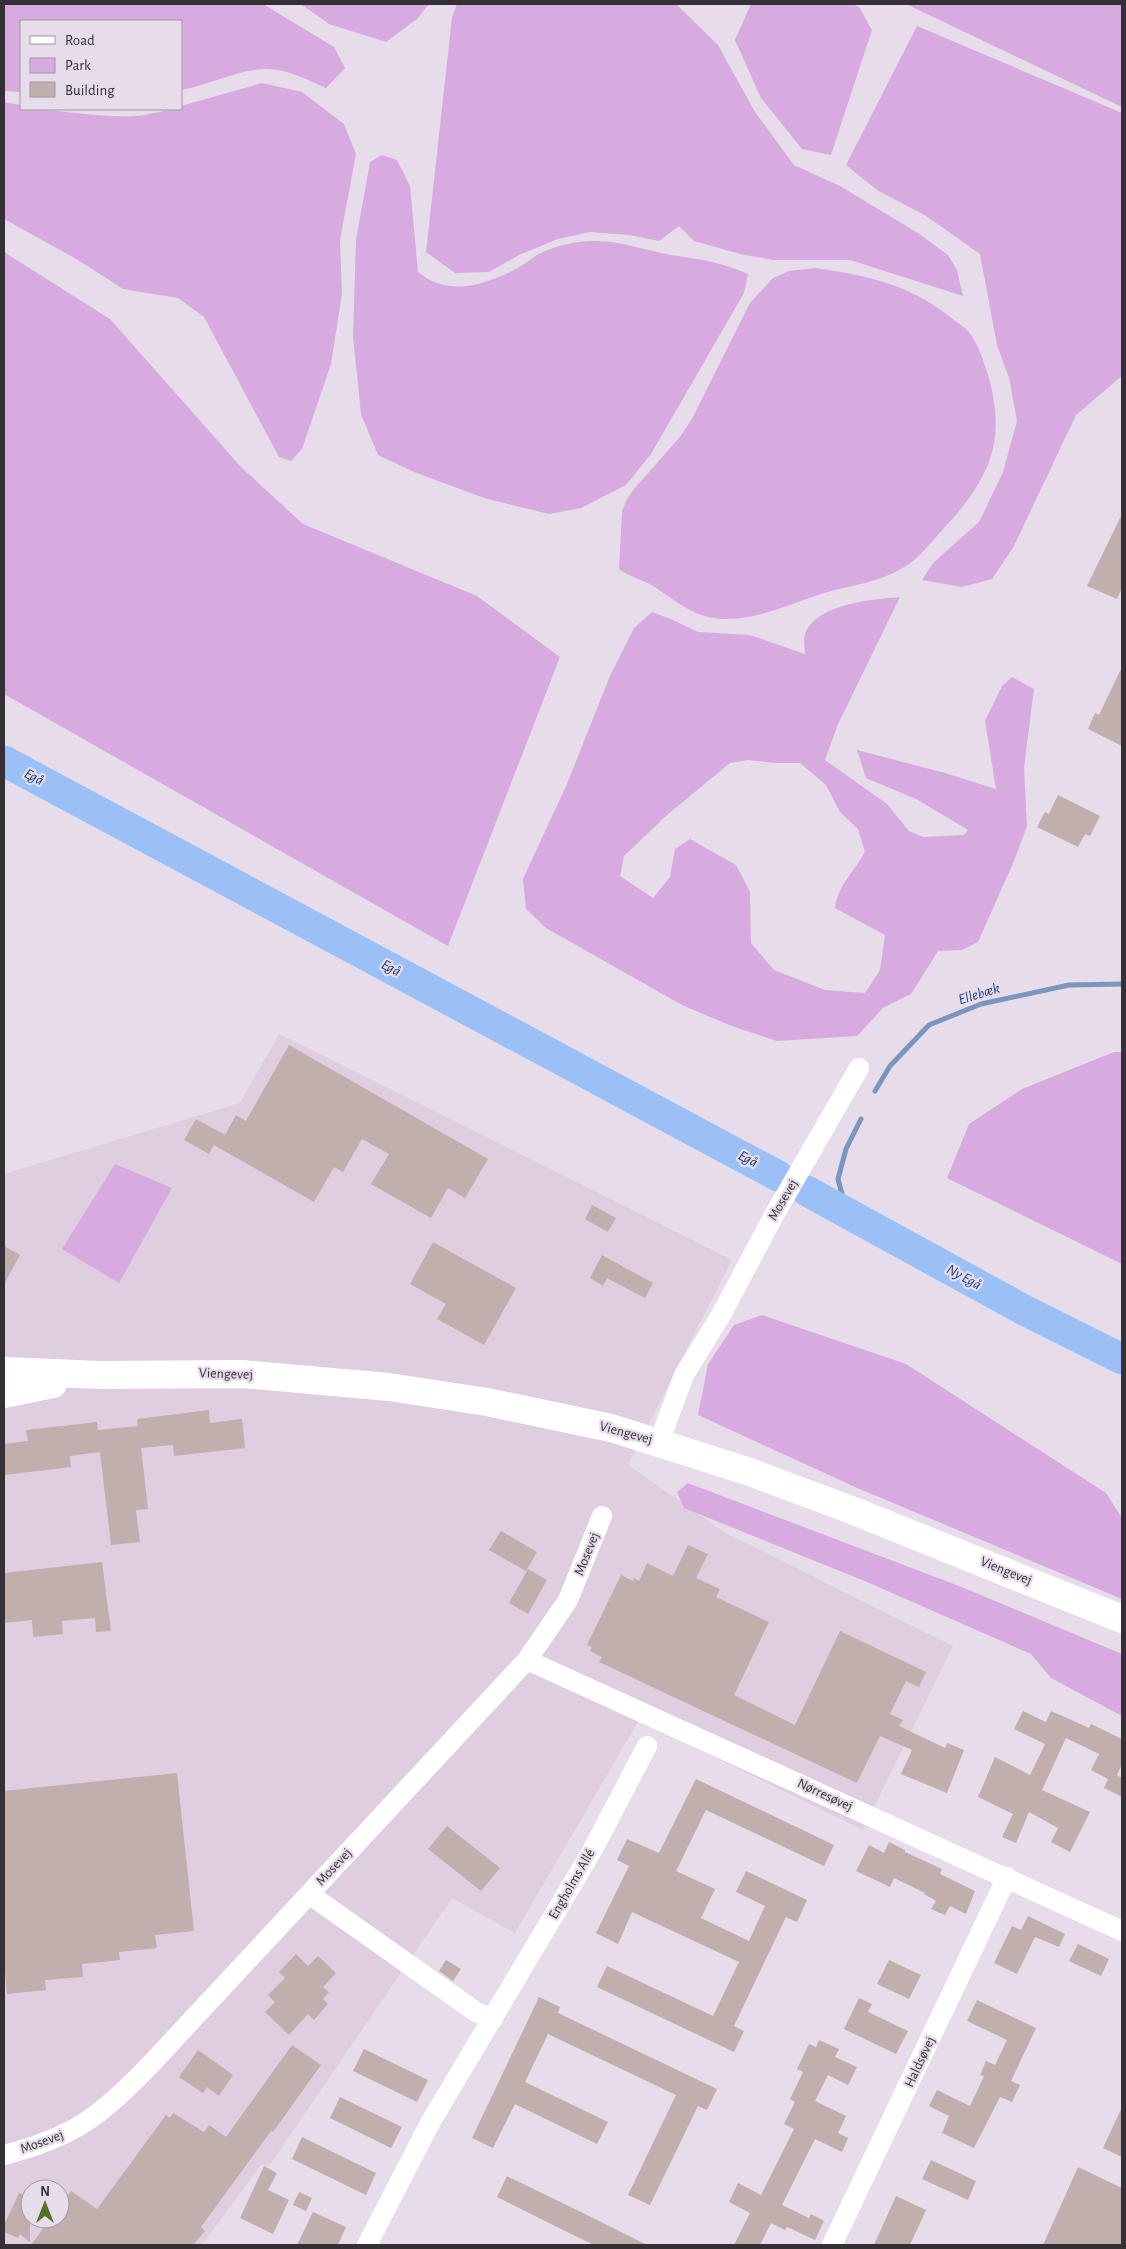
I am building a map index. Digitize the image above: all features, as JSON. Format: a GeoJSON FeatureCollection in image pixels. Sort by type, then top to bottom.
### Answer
{"type":"FeatureCollection","features":[{"type":"Feature","properties":{"kind":"street","name":"Mosevej"},"geometry":{"type":"LineString","coordinates":[[659,1442],[684,1375],[721,1315],[773,1217],[859,1068]]}},
{"type":"Feature","properties":{"kind":"street","name":"Viengevej"},"geometry":{"type":"LineString","coordinates":[[4,1371],[101,1375],[242,1374],[389,1386],[487,1402],[611,1428],[747,1471],[854,1511],[1122,1619]]}},
{"type":"Feature","properties":{"kind":"street","name":"Viengevej"},"geometry":{"type":"LineString","coordinates":[[4,1394],[101,1375]]}},
{"type":"Feature","properties":{"kind":"street","name":"Mosevej"},"geometry":{"type":"LineString","coordinates":[[4,2155],[31,2148],[63,2136],[88,2122],[120,2096],[527,1660],[568,1600],[602,1516]]}},
{"type":"Feature","properties":{"kind":"street","name":"Nørresøvej"},"geometry":{"type":"LineString","coordinates":[[527,1660],[1122,1931]]}},
{"type":"Feature","properties":{"kind":"street","name":"Engholms Allé"},"geometry":{"type":"LineString","coordinates":[[367,2245],[430,2123],[592,1851],[647,1746]]}},
{"type":"Feature","properties":{"kind":"street","name":"Haldsøvej"},"geometry":{"type":"LineString","coordinates":[[832,2245],[1007,1877]]}},
{"type":"Feature","properties":{"kind":"street"},"geometry":{"type":"LineString","coordinates":[[308,1894],[476,2012],[492,2019]]}},
{"type":"Feature","properties":{"kind":"shaded area"},"geometry":{"type":"Polygon","coordinates":[[[279,1034],[732,1260],[628,1465],[727,1534],[953,1646],[863,1830],[639,1720],[515,1933],[452,1898],[269,2166],[261,2165],[202,2245],[4,2245],[4,1174],[240,1103],[279,1034]]]}},
{"type":"Feature","properties":{"kind":"green space"},"geometry":{"type":"Polygon","coordinates":[[[4,4],[263,4],[334,47],[345,68],[326,88],[290,73],[267,69],[235,74],[182,90],[182,20],[20,20],[20,92],[4,91],[4,4]]]}},
{"type":"Feature","properties":{"kind":"green space"},"geometry":{"type":"Polygon","coordinates":[[[301,4],[429,4],[418,18],[386,42],[329,24],[301,4]]]}},
{"type":"Feature","properties":{"kind":"green space"},"geometry":{"type":"Polygon","coordinates":[[[457,4],[676,4],[718,45],[755,112],[794,165],[840,186],[918,233],[948,255],[957,270],[963,296],[850,260],[773,260],[740,254],[694,241],[679,226],[659,241],[629,235],[590,232],[558,239],[519,255],[489,272],[455,273],[426,252],[452,17],[457,4]]]}},
{"type":"Feature","properties":{"kind":"green space"},"geometry":{"type":"Polygon","coordinates":[[[751,4],[853,4],[859,7],[872,30],[831,155],[802,149],[761,98],[735,40],[751,4]]]}},
{"type":"Feature","properties":{"kind":"green space"},"geometry":{"type":"Polygon","coordinates":[[[906,4],[1122,4],[1122,107],[906,4]]]}},
{"type":"Feature","properties":{"kind":"green space"},"geometry":{"type":"Polygon","coordinates":[[[917,26],[1122,113],[1122,376],[1076,415],[1014,546],[992,579],[962,587],[922,580],[933,563],[979,522],[1003,472],[1017,421],[1009,378],[997,345],[980,254],[926,216],[877,190],[846,165],[917,26]]]}},
{"type":"Feature","properties":{"kind":"green space"},"geometry":{"type":"Polygon","coordinates":[[[262,83],[302,92],[344,124],[356,154],[340,240],[342,294],[331,364],[302,449],[291,461],[279,457],[204,317],[178,298],[123,289],[78,260],[4,219],[4,102],[20,105],[20,110],[50,110],[107,116],[136,116],[170,110],[182,110],[182,106],[262,83]]]}},
{"type":"Feature","properties":{"kind":"green space"},"geometry":{"type":"Polygon","coordinates":[[[382,155],[397,160],[410,186],[418,272],[429,280],[441,284],[466,286],[478,284],[514,270],[549,249],[585,241],[622,244],[710,262],[748,274],[744,293],[651,454],[626,485],[581,508],[549,514],[484,498],[414,472],[378,455],[361,414],[353,337],[356,240],[370,162],[382,155]]]}},
{"type":"Feature","properties":{"kind":"green space"},"geometry":{"type":"Polygon","coordinates":[[[4,252],[110,319],[241,467],[303,524],[477,596],[560,657],[448,946],[4,694],[4,252]]]}},
{"type":"Feature","properties":{"kind":"green space"},"geometry":{"type":"Polygon","coordinates":[[[814,268],[869,278],[903,289],[935,306],[968,331],[982,356],[993,396],[996,418],[995,438],[991,457],[983,475],[960,510],[921,554],[902,569],[878,579],[830,591],[762,614],[732,619],[718,619],[698,614],[653,586],[619,569],[622,511],[634,489],[679,438],[692,419],[750,303],[773,278],[789,271],[814,268]]]}},
{"type":"Feature","properties":{"kind":"green space"},"geometry":{"type":"Polygon","coordinates":[[[900,597],[838,724],[825,760],[887,804],[909,831],[923,837],[964,835],[968,830],[918,800],[866,778],[857,750],[945,773],[996,789],[985,721],[1002,686],[1012,677],[1034,689],[1024,767],[1027,826],[1014,861],[978,942],[962,950],[938,951],[911,994],[883,1008],[857,1036],[777,1041],[729,1025],[682,1005],[546,928],[526,909],[523,879],[567,784],[610,676],[634,628],[652,612],[698,632],[750,635],[805,654],[805,634],[811,624],[821,616],[846,605],[900,597]],[[748,760],[730,763],[667,815],[624,856],[620,876],[653,898],[670,877],[675,849],[690,839],[736,865],[750,892],[751,943],[774,970],[825,990],[865,993],[880,970],[885,935],[835,908],[839,893],[865,852],[858,829],[840,812],[826,785],[800,763],[748,760]]]}},
{"type":"Feature","properties":{"kind":"green space"},"geometry":{"type":"Polygon","coordinates":[[[1114,1052],[1122,1052],[1122,1264],[947,1178],[969,1124],[1022,1089],[1114,1052]]]}},
{"type":"Feature","properties":{"kind":"green space"},"geometry":{"type":"Polygon","coordinates":[[[115,1164],[172,1188],[119,1283],[62,1249],[115,1164]]]}},
{"type":"Feature","properties":{"kind":"green space"},"geometry":{"type":"Polygon","coordinates":[[[762,1315],[906,1364],[1106,1493],[1122,1518],[1122,1599],[855,1487],[698,1415],[708,1364],[734,1325],[762,1315]]]}},
{"type":"Feature","properties":{"kind":"green space"},"geometry":{"type":"Polygon","coordinates":[[[688,1483],[959,1586],[1122,1654],[1122,1716],[1051,1678],[1031,1654],[867,1582],[684,1508],[677,1492],[688,1483]]]}},
{"type":"Feature","properties":{"kind":"building"},"geometry":{"type":"Polygon","coordinates":[[[1122,514],[1122,588],[1117,599],[1087,586],[1122,514]]]}},
{"type":"Feature","properties":{"kind":"building"},"geometry":{"type":"Polygon","coordinates":[[[1122,667],[1122,746],[1088,729],[1095,713],[1099,715],[1122,667]]]}},
{"type":"Feature","properties":{"kind":"building"},"geometry":{"type":"Polygon","coordinates":[[[1058,795],[1100,816],[1090,836],[1085,834],[1078,847],[1037,827],[1045,812],[1049,814],[1058,795]]]}},
{"type":"Feature","properties":{"kind":"building"},"geometry":{"type":"Polygon","coordinates":[[[289,1045],[488,1159],[465,1198],[448,1188],[431,1218],[371,1184],[389,1154],[362,1139],[343,1172],[334,1167],[314,1202],[214,1145],[209,1154],[184,1140],[196,1119],[225,1135],[236,1115],[246,1121],[289,1045]]]}},
{"type":"Feature","properties":{"kind":"building"},"geometry":{"type":"Polygon","coordinates":[[[592,1205],[616,1218],[608,1232],[585,1219],[592,1205]]]}},
{"type":"Feature","properties":{"kind":"building"},"geometry":{"type":"Polygon","coordinates":[[[433,1242],[516,1288],[484,1345],[437,1319],[446,1304],[410,1284],[433,1242]]]}},
{"type":"Feature","properties":{"kind":"building"},"geometry":{"type":"Polygon","coordinates":[[[4,1246],[20,1255],[4,1284],[4,1246]]]}},
{"type":"Feature","properties":{"kind":"building"},"geometry":{"type":"Polygon","coordinates":[[[602,1255],[653,1283],[645,1298],[607,1278],[603,1286],[590,1278],[602,1255]]]}},
{"type":"Feature","properties":{"kind":"building"},"geometry":{"type":"Polygon","coordinates":[[[209,1410],[210,1423],[242,1419],[245,1448],[174,1456],[173,1445],[141,1448],[148,1509],[136,1510],[140,1542],[111,1545],[100,1452],[70,1456],[71,1467],[4,1475],[4,1444],[28,1441],[26,1430],[97,1422],[98,1430],[138,1426],[137,1419],[209,1410]]]}},
{"type":"Feature","properties":{"kind":"building"},"geometry":{"type":"Polygon","coordinates":[[[501,1531],[537,1552],[526,1571],[489,1550],[501,1531]]]}},
{"type":"Feature","properties":{"kind":"building"},"geometry":{"type":"Polygon","coordinates":[[[688,1545],[708,1554],[696,1578],[720,1589],[716,1597],[769,1622],[734,1695],[795,1725],[840,1631],[926,1672],[919,1687],[906,1681],[890,1714],[903,1720],[899,1726],[945,1748],[947,1743],[964,1750],[947,1793],[901,1774],[912,1750],[880,1736],[857,1783],[599,1662],[602,1657],[590,1651],[592,1647],[587,1645],[621,1575],[633,1581],[634,1578],[639,1581],[647,1563],[673,1576],[688,1545]]]}},
{"type":"Feature","properties":{"kind":"building"},"geometry":{"type":"Polygon","coordinates":[[[102,1562],[111,1631],[96,1632],[95,1618],[62,1621],[63,1634],[33,1637],[32,1620],[4,1623],[4,1573],[102,1562]]]}},
{"type":"Feature","properties":{"kind":"building"},"geometry":{"type":"Polygon","coordinates":[[[528,1569],[547,1580],[528,1614],[509,1603],[528,1569]]]}},
{"type":"Feature","properties":{"kind":"building"},"geometry":{"type":"Polygon","coordinates":[[[1023,1711],[1046,1722],[1051,1711],[1089,1728],[1091,1724],[1122,1739],[1122,1764],[1117,1775],[1122,1778],[1122,1797],[1104,1788],[1108,1779],[1091,1770],[1099,1754],[1066,1738],[1042,1790],[1090,1812],[1070,1852],[1051,1842],[1058,1828],[1029,1812],[1016,1843],[1002,1837],[1013,1814],[978,1797],[995,1757],[1030,1775],[1045,1744],[1014,1729],[1023,1711]]]}},
{"type":"Feature","properties":{"kind":"building"},"geometry":{"type":"Polygon","coordinates":[[[177,1773],[194,1931],[155,1935],[157,1948],[119,1952],[120,1960],[82,1964],[83,1977],[45,1980],[46,1990],[7,1994],[4,1961],[4,1791],[177,1773]]]}},
{"type":"Feature","properties":{"kind":"building"},"geometry":{"type":"Polygon","coordinates":[[[696,1779],[834,1845],[824,1866],[706,1810],[676,1871],[715,1889],[701,1918],[749,1941],[765,1906],[736,1892],[746,1871],[807,1900],[797,1922],[786,1917],[734,2026],[744,2031],[734,2052],[597,1987],[607,1966],[713,2016],[739,1962],[632,1912],[618,1944],[596,1933],[629,1866],[617,1860],[627,1839],[659,1853],[696,1779]]]}},
{"type":"Feature","properties":{"kind":"building"},"geometry":{"type":"Polygon","coordinates":[[[447,1826],[500,1868],[481,1891],[428,1849],[447,1826]]]}},
{"type":"Feature","properties":{"kind":"building"},"geometry":{"type":"Polygon","coordinates":[[[889,1842],[905,1850],[905,1852],[942,1869],[940,1874],[975,1891],[966,1914],[950,1906],[945,1915],[931,1909],[936,1901],[925,1893],[894,1878],[890,1887],[856,1871],[869,1845],[884,1853],[889,1842]]]}},
{"type":"Feature","properties":{"kind":"building"},"geometry":{"type":"Polygon","coordinates":[[[1028,1916],[1065,1934],[1059,1947],[1035,1937],[1017,1974],[994,1963],[1012,1926],[1021,1930],[1028,1916]]]}},
{"type":"Feature","properties":{"kind":"building"},"geometry":{"type":"Polygon","coordinates":[[[1078,1944],[1109,1959],[1101,1976],[1069,1961],[1078,1944]]]}},
{"type":"Feature","properties":{"kind":"building"},"geometry":{"type":"Polygon","coordinates":[[[296,1954],[308,1966],[318,1956],[336,1973],[323,1987],[329,1992],[323,1999],[328,2004],[314,2020],[308,2014],[289,2035],[265,2012],[275,2002],[268,1995],[285,1978],[279,1972],[296,1954]]]}},
{"type":"Feature","properties":{"kind":"building"},"geometry":{"type":"Polygon","coordinates":[[[446,1960],[461,1969],[453,1981],[439,1971],[446,1960]]]}},
{"type":"Feature","properties":{"kind":"building"},"geometry":{"type":"Polygon","coordinates":[[[889,1960],[921,1975],[909,1999],[877,1984],[889,1960]]]}},
{"type":"Feature","properties":{"kind":"building"},"geometry":{"type":"Polygon","coordinates":[[[539,1997],[560,2007],[558,2013],[717,2089],[707,2110],[698,2106],[650,2205],[628,2195],[676,2095],[548,2034],[525,2082],[608,2122],[597,2144],[515,2104],[493,2148],[472,2138],[539,1997]]]}},
{"type":"Feature","properties":{"kind":"building"},"geometry":{"type":"Polygon","coordinates":[[[859,1998],[872,2004],[868,2012],[908,2031],[896,2054],[844,2029],[859,1998]]]}},
{"type":"Feature","properties":{"kind":"building"},"geometry":{"type":"Polygon","coordinates":[[[977,2000],[1036,2028],[1011,2081],[1020,2085],[1012,2102],[1000,2097],[974,2148],[942,2133],[949,2116],[929,2106],[937,2090],[970,2106],[984,2076],[980,2075],[986,2061],[995,2065],[1007,2040],[967,2021],[977,2000]]]}},
{"type":"Feature","properties":{"kind":"building"},"geometry":{"type":"Polygon","coordinates":[[[819,2040],[839,2049],[835,2057],[857,2067],[848,2085],[828,2075],[815,2101],[846,2116],[838,2133],[848,2138],[842,2152],[815,2139],[782,2205],[809,2218],[811,2214],[824,2221],[815,2240],[787,2227],[785,2230],[771,2223],[760,2245],[734,2245],[750,2213],[729,2202],[738,2183],[761,2195],[794,2129],[784,2124],[795,2102],[790,2099],[803,2072],[797,2069],[809,2044],[816,2047],[819,2040]]]}},
{"type":"Feature","properties":{"kind":"building"},"geometry":{"type":"Polygon","coordinates":[[[292,2045],[321,2065],[201,2227],[205,2231],[193,2245],[31,2245],[43,2229],[70,2229],[71,2191],[97,2209],[166,2115],[170,2118],[173,2113],[204,2132],[209,2125],[226,2137],[292,2045]]]}},
{"type":"Feature","properties":{"kind":"building"},"geometry":{"type":"Polygon","coordinates":[[[364,2049],[428,2080],[417,2102],[353,2071],[364,2049]]]}},
{"type":"Feature","properties":{"kind":"building"},"geometry":{"type":"Polygon","coordinates":[[[198,2050],[233,2075],[219,2096],[207,2087],[203,2093],[179,2077],[198,2050]]]}},
{"type":"Feature","properties":{"kind":"building"},"geometry":{"type":"Polygon","coordinates":[[[340,2097],[402,2127],[391,2148],[330,2118],[340,2097]]]}},
{"type":"Feature","properties":{"kind":"building"},"geometry":{"type":"Polygon","coordinates":[[[1122,2107],[1122,2157],[1103,2148],[1122,2107]]]}},
{"type":"Feature","properties":{"kind":"building"},"geometry":{"type":"Polygon","coordinates":[[[302,2137],[376,2173],[366,2195],[292,2159],[302,2137]]]}},
{"type":"Feature","properties":{"kind":"building"},"geometry":{"type":"Polygon","coordinates":[[[931,2160],[976,2181],[968,2200],[922,2179],[931,2160]]]}},
{"type":"Feature","properties":{"kind":"building"},"geometry":{"type":"Polygon","coordinates":[[[264,2166],[277,2173],[268,2190],[289,2200],[273,2234],[240,2218],[264,2166]]]}},
{"type":"Feature","properties":{"kind":"building"},"geometry":{"type":"Polygon","coordinates":[[[1078,2167],[1122,2188],[1122,2245],[1043,2245],[1078,2167]]]}},
{"type":"Feature","properties":{"kind":"building"},"geometry":{"type":"Polygon","coordinates":[[[507,2176],[647,2245],[594,2245],[557,2227],[497,2197],[507,2176]]]}},
{"type":"Feature","properties":{"kind":"building"},"geometry":{"type":"Polygon","coordinates":[[[299,2192],[312,2198],[306,2211],[293,2205],[299,2192]]]}},
{"type":"Feature","properties":{"kind":"building"},"geometry":{"type":"Polygon","coordinates":[[[20,2193],[20,2229],[30,2229],[30,2242],[20,2234],[18,2238],[4,2232],[4,2225],[20,2193]]]}},
{"type":"Feature","properties":{"kind":"building"},"geometry":{"type":"Polygon","coordinates":[[[896,2196],[926,2210],[910,2245],[874,2245],[896,2196]]]}},
{"type":"Feature","properties":{"kind":"building"},"geometry":{"type":"Polygon","coordinates":[[[313,2212],[346,2227],[338,2245],[297,2245],[313,2212]]]}},
{"type":"Feature","properties":{"kind":"waterway","name":"Egå"},"geometry":{"type":"LineString","coordinates":[[4,761],[778,1176]]}},
{"type":"Feature","properties":{"kind":"waterway","name":"Ellebæk"},"geometry":{"type":"LineString","coordinates":[[875,1091],[890,1066],[929,1025],[981,1004],[1069,985],[1122,984]]}},
{"type":"Feature","properties":{"kind":"waterway"},"geometry":{"type":"LineString","coordinates":[[847,1213],[838,1179],[846,1149],[861,1119]]}},
{"type":"Feature","properties":{"kind":"waterway","name":"Ny Egå"},"geometry":{"type":"LineString","coordinates":[[807,1191],[1024,1310],[1122,1359]]}}]}
